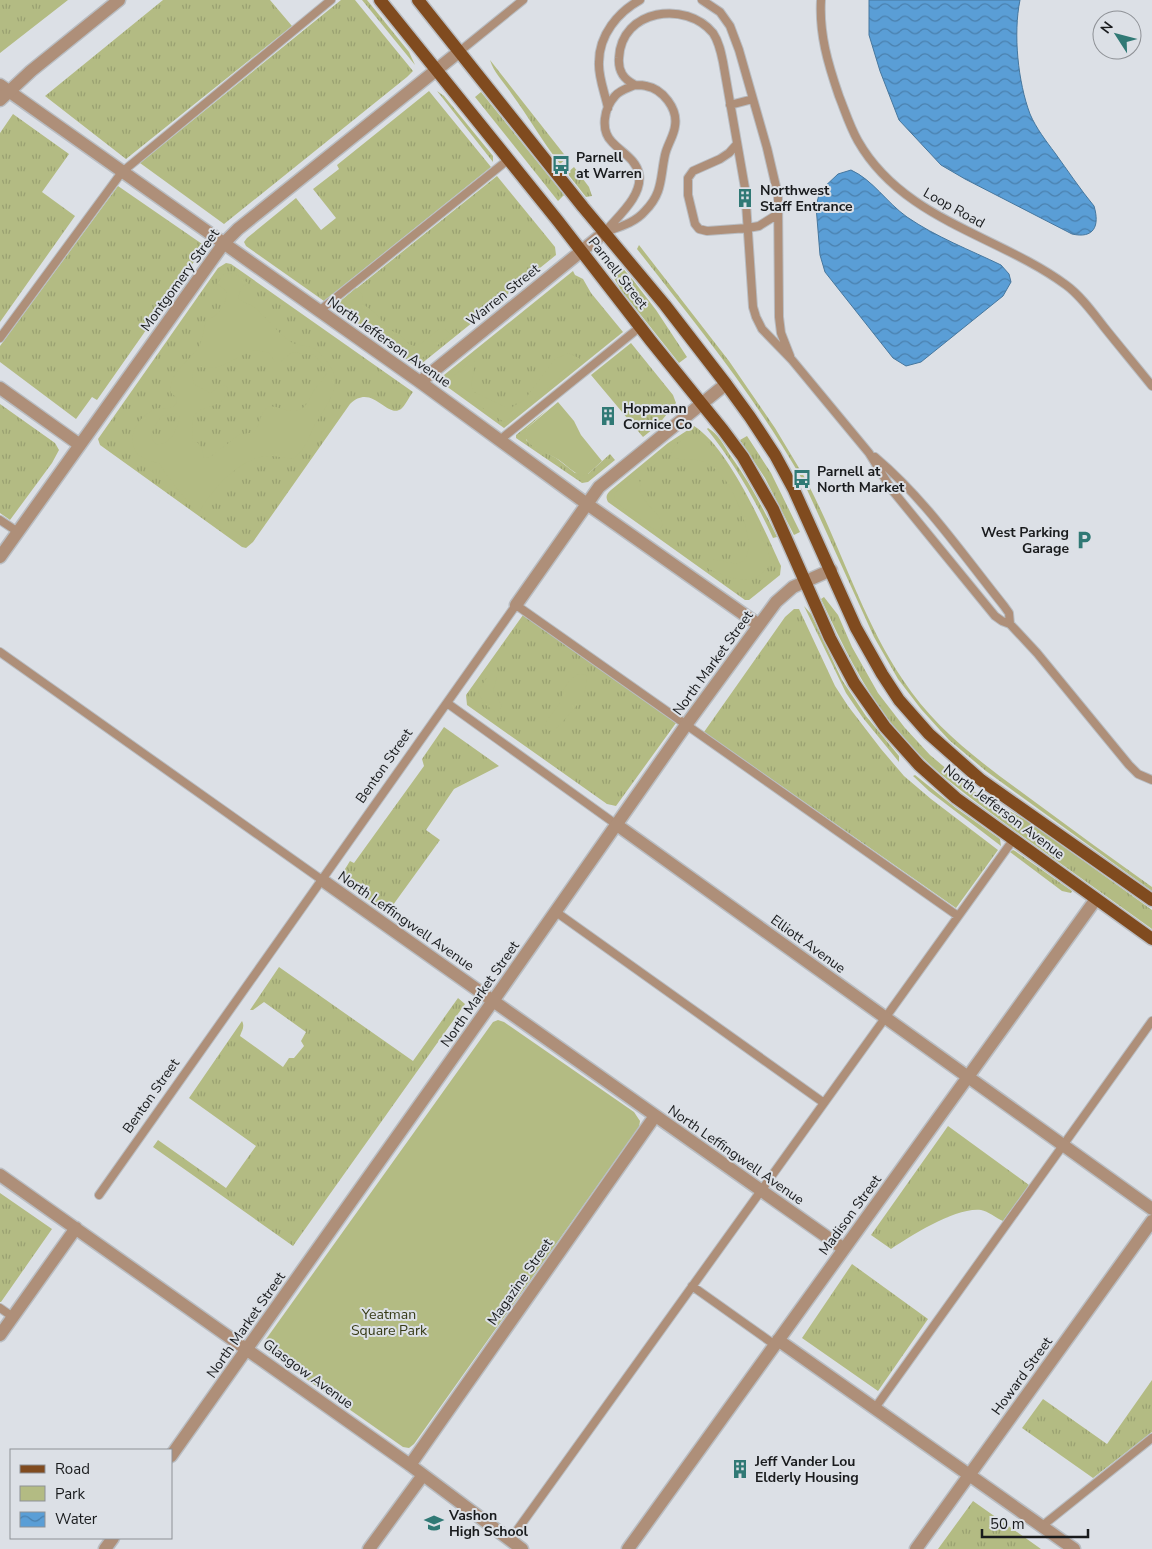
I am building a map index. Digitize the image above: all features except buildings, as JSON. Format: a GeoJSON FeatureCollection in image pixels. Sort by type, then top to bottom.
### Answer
{"type":"FeatureCollection","features":[{"type":"Feature","properties":{"kind":"main road","name":"Parnell Street"},"geometry":{"type":"LineString","coordinates":[[380,0],[582,250],[640,327],[733,444],[759,482],[773,509],[804,581]]}},
{"type":"Feature","properties":{"kind":"main road","name":"Parnell Street"},"geometry":{"type":"LineString","coordinates":[[418,0],[583,207],[665,305],[726,384],[775,455],[831,570]]}},
{"type":"Feature","properties":{"kind":"main road","name":"North Jefferson Avenue"},"geometry":{"type":"LineString","coordinates":[[831,570],[856,628],[882,674],[900,700],[929,734],[981,780],[1152,900]]}},
{"type":"Feature","properties":{"kind":"main road","name":"North Jefferson Avenue"},"geometry":{"type":"LineString","coordinates":[[804,581],[830,638],[854,683],[885,727],[919,766],[936,782],[1013,840],[1152,939]]}},
{"type":"Feature","properties":{"kind":"street"},"geometry":{"type":"LineString","coordinates":[[3,92],[119,0]]}},
{"type":"Feature","properties":{"kind":"street","name":"Montgomery Street"},"geometry":{"type":"LineString","coordinates":[[0,557],[224,243],[238,229],[460,51]]}},
{"type":"Feature","properties":{"kind":"street","name":"North Jefferson Avenue"},"geometry":{"type":"LineString","coordinates":[[3,92],[224,243],[759,625]]}},
{"type":"Feature","properties":{"kind":"street","name":"Warren Street"},"geometry":{"type":"LineString","coordinates":[[420,382],[605,232]]}},
{"type":"Feature","properties":{"kind":"street","name":"Benton Street"},"geometry":{"type":"LineString","coordinates":[[516,605],[603,483],[726,384]]}},
{"type":"Feature","properties":{"kind":"street"},"geometry":{"type":"LineString","coordinates":[[0,388],[80,445]]}},
{"type":"Feature","properties":{"kind":"street","name":"North Market Street"},"geometry":{"type":"LineString","coordinates":[[172,1455],[686,725],[759,625],[782,595],[804,581],[831,570]]}},
{"type":"Feature","properties":{"kind":"street","name":"Elliott Avenue"},"geometry":{"type":"LineString","coordinates":[[617,825],[1152,1209]]}},
{"type":"Feature","properties":{"kind":"street","name":"North Leffingwell Avenue"},"geometry":{"type":"LineString","coordinates":[[322,880],[844,1249]]}},
{"type":"Feature","properties":{"kind":"street","name":"Madison Street"},"geometry":{"type":"LineString","coordinates":[[628,1549],[1096,899]]}},
{"type":"Feature","properties":{"kind":"street","name":"Magazine Street"},"geometry":{"type":"LineString","coordinates":[[410,1465],[655,1116]]}},
{"type":"Feature","properties":{"kind":"street","name":"Glasgow Avenue"},"geometry":{"type":"LineString","coordinates":[[0,1175],[410,1465],[522,1549]]}},
{"type":"Feature","properties":{"kind":"street","name":"Howard Street"},"geometry":{"type":"LineString","coordinates":[[916,1549],[1152,1221]]}},
{"type":"Feature","properties":{"kind":"street"},"geometry":{"type":"LineString","coordinates":[[0,1335],[76,1228]]}},
{"type":"Feature","properties":{"kind":"street"},"geometry":{"type":"LineString","coordinates":[[777,1342],[875,1408],[1074,1549]]}},
{"type":"Feature","properties":{"kind":"street"},"geometry":{"type":"LineString","coordinates":[[369,1549],[422,1475]]}},
{"type":"Feature","properties":{"kind":"lane"},"geometry":{"type":"LineString","coordinates":[[0,338],[122,172],[331,0]]}},
{"type":"Feature","properties":{"kind":"lane"},"geometry":{"type":"LineString","coordinates":[[460,51],[523,0]]}},
{"type":"Feature","properties":{"kind":"lane"},"geometry":{"type":"LineString","coordinates":[[608,108],[600,77],[601,45],[618,16],[640,0]]}},
{"type":"Feature","properties":{"kind":"lane"},"geometry":{"type":"LineString","coordinates":[[702,0],[720,12],[730,26],[753,99],[776,184],[779,317],[781,333],[792,360]]}},
{"type":"Feature","properties":{"kind":"lane","name":"Loop Road"},"geometry":{"type":"LineString","coordinates":[[821,0],[820,17],[823,43],[829,67],[849,121],[858,141],[888,180],[930,212],[1048,272],[1069,287],[1086,304],[1152,386]]}},
{"type":"Feature","properties":{"kind":"lane"},"geometry":{"type":"LineString","coordinates":[[605,232],[629,223],[644,213],[652,204],[660,189],[665,153],[676,124],[674,110],[666,98],[657,90],[628,82],[621,75],[618,66],[622,42],[628,31],[638,21],[663,11],[677,10],[700,20],[712,32],[719,44],[745,188],[753,307],[762,329],[792,360],[869,453],[892,490],[995,616],[1010,624],[1129,765],[1138,774],[1152,780]]}},
{"type":"Feature","properties":{"kind":"lane"},"geometry":{"type":"LineString","coordinates":[[605,232],[634,197],[639,174],[630,158],[606,134],[605,114],[615,96],[624,89],[635,85]]}},
{"type":"Feature","properties":{"kind":"lane"},"geometry":{"type":"LineString","coordinates":[[730,105],[753,99]]}},
{"type":"Feature","properties":{"kind":"lane"},"geometry":{"type":"LineString","coordinates":[[737,144],[720,159],[693,171],[688,178],[687,185],[692,217],[700,229],[714,232],[759,226],[778,214]]}},
{"type":"Feature","properties":{"kind":"lane"},"geometry":{"type":"LineString","coordinates":[[320,312],[509,159]]}},
{"type":"Feature","properties":{"kind":"lane"},"geometry":{"type":"LineString","coordinates":[[501,440],[640,327]]}},
{"type":"Feature","properties":{"kind":"lane"},"geometry":{"type":"LineString","coordinates":[[869,453],[894,473],[916,497],[1004,606],[1009,613],[1010,624]]}},
{"type":"Feature","properties":{"kind":"lane"},"geometry":{"type":"LineString","coordinates":[[0,520],[18,532]]}},
{"type":"Feature","properties":{"kind":"lane"},"geometry":{"type":"LineString","coordinates":[[516,605],[958,916]]}},
{"type":"Feature","properties":{"kind":"lane","name":"Benton Street"},"geometry":{"type":"LineString","coordinates":[[99,1195],[516,605]]}},
{"type":"Feature","properties":{"kind":"lane","name":"North Leffingwell Avenue"},"geometry":{"type":"LineString","coordinates":[[0,652],[322,880]]}},
{"type":"Feature","properties":{"kind":"lane","name":"Elliott Avenue"},"geometry":{"type":"LineString","coordinates":[[447,703],[617,825]]}},
{"type":"Feature","properties":{"kind":"lane"},"geometry":{"type":"LineString","coordinates":[[510,1540],[1013,840]]}},
{"type":"Feature","properties":{"kind":"lane"},"geometry":{"type":"LineString","coordinates":[[556,912],[824,1103]]}},
{"type":"Feature","properties":{"kind":"lane"},"geometry":{"type":"LineString","coordinates":[[875,1408],[1152,1021]]}},
{"type":"Feature","properties":{"kind":"lane"},"geometry":{"type":"LineString","coordinates":[[692,1286],[777,1342]]}},
{"type":"Feature","properties":{"kind":"lane"},"geometry":{"type":"LineString","coordinates":[[0,1308],[13,1317]]}},
{"type":"Feature","properties":{"kind":"lane"},"geometry":{"type":"LineString","coordinates":[[1042,1526],[1152,1438]]}},
{"type":"Feature","properties":{"kind":"green space"},"geometry":{"type":"Polygon","coordinates":[[[0,0],[68,0],[0,53],[0,0]]]}},
{"type":"Feature","properties":{"kind":"green space"},"geometry":{"type":"Polygon","coordinates":[[[163,0],[270,0],[292,26],[126,159],[45,96],[163,0]]]}},
{"type":"Feature","properties":{"kind":"green space"},"geometry":{"type":"Polygon","coordinates":[[[341,0],[355,0],[413,71],[407,77],[224,224],[140,163],[341,0]]]}},
{"type":"Feature","properties":{"kind":"green space"},"geometry":{"type":"Polygon","coordinates":[[[362,0],[367,0],[409,52],[415,65],[362,0]]]}},
{"type":"Feature","properties":{"kind":"green space"},"geometry":{"type":"Polygon","coordinates":[[[490,60],[567,158],[560,164],[497,73],[490,60]]]}},
{"type":"Feature","properties":{"kind":"green space"},"geometry":{"type":"Polygon","coordinates":[[[429,91],[491,167],[324,301],[246,246],[244,242],[247,238],[296,198],[321,230],[336,218],[313,189],[339,169],[337,165],[429,91]]]}},
{"type":"Feature","properties":{"kind":"green space"},"geometry":{"type":"Polygon","coordinates":[[[437,91],[444,96],[493,156],[493,162],[437,91]]]}},
{"type":"Feature","properties":{"kind":"green space"},"geometry":{"type":"Polygon","coordinates":[[[481,92],[564,195],[558,201],[475,97],[481,92]]]}},
{"type":"Feature","properties":{"kind":"green space"},"geometry":{"type":"Polygon","coordinates":[[[13,114],[69,154],[42,192],[75,216],[0,322],[0,133],[13,114]]]}},
{"type":"Feature","properties":{"kind":"green space"},"geometry":{"type":"Polygon","coordinates":[[[574,167],[589,187],[592,196],[586,197],[567,173],[574,167]]]}},
{"type":"Feature","properties":{"kind":"green space"},"geometry":{"type":"Polygon","coordinates":[[[497,176],[555,247],[556,255],[421,364],[411,363],[338,309],[337,304],[497,176]]]}},
{"type":"Feature","properties":{"kind":"green space"},"geometry":{"type":"Polygon","coordinates":[[[118,186],[205,246],[97,400],[92,397],[76,419],[0,362],[0,346],[118,186]]]}},
{"type":"Feature","properties":{"kind":"green space"},"geometry":{"type":"Polygon","coordinates":[[[639,245],[729,361],[775,428],[805,478],[802,479],[765,418],[724,361],[637,249],[639,245]]]}},
{"type":"Feature","properties":{"kind":"green space"},"geometry":{"type":"Polygon","coordinates":[[[226,263],[231,264],[413,392],[402,408],[396,411],[365,397],[358,398],[350,404],[253,542],[246,548],[100,445],[98,439],[218,268],[226,263]]]}},
{"type":"Feature","properties":{"kind":"green space"},"geometry":{"type":"Polygon","coordinates":[[[619,264],[633,280],[621,290],[610,271],[619,264]]]}},
{"type":"Feature","properties":{"kind":"green space"},"geometry":{"type":"Polygon","coordinates":[[[573,271],[575,275],[583,279],[591,293],[623,332],[504,428],[442,383],[441,380],[444,375],[573,271]]]}},
{"type":"Feature","properties":{"kind":"green space"},"geometry":{"type":"Polygon","coordinates":[[[234,273],[248,283],[241,288],[238,298],[254,307],[281,334],[291,342],[318,351],[331,367],[335,382],[332,396],[315,424],[306,445],[299,454],[293,459],[269,456],[259,457],[238,468],[212,493],[200,511],[195,511],[160,464],[144,458],[136,452],[132,439],[136,427],[143,417],[153,410],[171,408],[177,402],[176,397],[171,393],[173,380],[180,368],[198,348],[206,321],[218,313],[225,302],[227,292],[218,284],[224,274],[234,273]],[[256,350],[214,368],[197,367],[193,373],[194,384],[210,393],[220,386],[225,385],[228,388],[224,399],[217,404],[198,411],[194,416],[192,442],[198,443],[204,458],[210,457],[239,435],[255,432],[268,406],[291,411],[304,407],[327,373],[325,367],[314,355],[292,352],[280,362],[275,362],[269,353],[256,350]],[[177,413],[162,416],[157,423],[152,438],[157,445],[166,442],[173,436],[180,417],[177,413]]]}},
{"type":"Feature","properties":{"kind":"green space"},"geometry":{"type":"Polygon","coordinates":[[[633,280],[656,310],[687,357],[679,363],[621,290],[633,280]]]}},
{"type":"Feature","properties":{"kind":"green space"},"geometry":{"type":"Polygon","coordinates":[[[356,288],[362,294],[363,304],[375,313],[390,330],[399,334],[409,344],[414,346],[422,343],[439,329],[445,329],[450,336],[426,355],[416,360],[411,360],[347,310],[336,307],[356,288]]]}},
{"type":"Feature","properties":{"kind":"green space"},"geometry":{"type":"Polygon","coordinates":[[[631,343],[673,395],[676,403],[658,425],[643,437],[591,375],[631,343]]]}},
{"type":"Feature","properties":{"kind":"green space"},"geometry":{"type":"Polygon","coordinates":[[[568,353],[579,358],[579,361],[521,412],[504,422],[455,390],[452,386],[451,378],[471,360],[474,360],[471,386],[474,392],[509,409],[525,399],[555,359],[568,353]]]}},
{"type":"Feature","properties":{"kind":"green space"},"geometry":{"type":"Polygon","coordinates":[[[558,402],[602,461],[588,474],[581,476],[526,440],[524,435],[527,428],[558,402]]]}},
{"type":"Feature","properties":{"kind":"green space"},"geometry":{"type":"Polygon","coordinates":[[[0,404],[55,443],[59,450],[52,463],[10,520],[0,513],[0,404]]]}},
{"type":"Feature","properties":{"kind":"green space"},"geometry":{"type":"Polygon","coordinates":[[[548,409],[527,428],[526,440],[535,447],[556,458],[575,473],[588,474],[610,454],[615,460],[588,482],[582,483],[516,438],[516,435],[548,409]]]}},
{"type":"Feature","properties":{"kind":"green space"},"geometry":{"type":"Polygon","coordinates":[[[694,426],[720,452],[732,470],[755,510],[781,566],[780,575],[749,600],[745,600],[607,500],[607,495],[611,490],[668,443],[694,426]]]}},
{"type":"Feature","properties":{"kind":"green space"},"geometry":{"type":"Polygon","coordinates":[[[708,428],[715,433],[743,475],[777,537],[773,538],[759,509],[708,428]]]}},
{"type":"Feature","properties":{"kind":"green space"},"geometry":{"type":"Polygon","coordinates":[[[696,434],[713,448],[732,472],[759,523],[761,536],[770,557],[770,565],[765,571],[754,578],[738,579],[717,573],[706,567],[706,561],[711,560],[735,563],[743,561],[749,545],[740,509],[722,476],[702,461],[672,457],[671,453],[678,443],[688,436],[696,434]]]}},
{"type":"Feature","properties":{"kind":"green space"},"geometry":{"type":"Polygon","coordinates":[[[747,436],[771,473],[800,532],[794,535],[765,478],[740,440],[747,436]]]}},
{"type":"Feature","properties":{"kind":"green space"},"geometry":{"type":"Polygon","coordinates":[[[633,477],[638,478],[641,494],[661,520],[663,524],[660,529],[655,530],[615,502],[614,494],[633,477]]]}},
{"type":"Feature","properties":{"kind":"green space"},"geometry":{"type":"Polygon","coordinates":[[[807,482],[875,632],[888,657],[916,699],[963,747],[1064,824],[1152,887],[1152,891],[986,771],[949,740],[921,709],[898,679],[874,637],[804,483],[807,482]]]}},
{"type":"Feature","properties":{"kind":"green space"},"geometry":{"type":"Polygon","coordinates":[[[824,597],[838,615],[852,647],[878,693],[905,728],[930,755],[973,791],[1031,823],[1152,910],[1152,929],[982,806],[936,770],[907,742],[872,697],[845,649],[821,599],[824,597]]]}},
{"type":"Feature","properties":{"kind":"green space"},"geometry":{"type":"Polygon","coordinates":[[[804,606],[811,614],[842,680],[866,716],[899,756],[899,762],[863,718],[846,693],[804,606]]]}},
{"type":"Feature","properties":{"kind":"green space"},"geometry":{"type":"Polygon","coordinates":[[[794,609],[799,609],[835,686],[881,749],[904,776],[998,850],[956,908],[704,732],[785,617],[794,609]]]}},
{"type":"Feature","properties":{"kind":"green space"},"geometry":{"type":"Polygon","coordinates":[[[523,615],[676,723],[616,806],[607,804],[467,705],[466,695],[523,615]]]}},
{"type":"Feature","properties":{"kind":"green space"},"geometry":{"type":"Polygon","coordinates":[[[578,674],[586,675],[586,687],[582,698],[559,726],[548,731],[545,728],[547,720],[558,706],[565,687],[578,674]]]}},
{"type":"Feature","properties":{"kind":"green space"},"geometry":{"type":"Polygon","coordinates":[[[494,675],[497,677],[493,691],[502,706],[496,712],[483,703],[478,691],[486,679],[494,675]]]}},
{"type":"Feature","properties":{"kind":"green space"},"geometry":{"type":"Polygon","coordinates":[[[444,727],[499,766],[454,789],[426,830],[440,840],[393,905],[386,902],[382,909],[343,882],[343,874],[350,861],[354,863],[424,766],[422,759],[444,727]]]}},
{"type":"Feature","properties":{"kind":"green space"},"geometry":{"type":"Polygon","coordinates":[[[915,775],[956,808],[1000,839],[1001,846],[929,791],[913,776],[915,775]]]}},
{"type":"Feature","properties":{"kind":"green space"},"geometry":{"type":"Polygon","coordinates":[[[1013,850],[1072,891],[1071,893],[1062,891],[1010,852],[1013,850]]]}},
{"type":"Feature","properties":{"kind":"green space"},"geometry":{"type":"Polygon","coordinates":[[[279,967],[413,1061],[458,998],[465,1004],[293,1246],[153,1147],[158,1140],[226,1188],[256,1146],[189,1098],[242,1021],[243,1027],[240,1036],[283,1067],[289,1058],[294,1058],[304,1046],[301,1041],[306,1032],[264,1002],[250,1010],[279,967]]]}},
{"type":"Feature","properties":{"kind":"green space","name":"Yeatman Square Park"},"geometry":{"type":"Polygon","coordinates":[[[498,1020],[504,1022],[634,1112],[640,1121],[639,1127],[414,1444],[409,1448],[403,1447],[269,1353],[265,1348],[264,1342],[493,1022],[498,1020]]]}},
{"type":"Feature","properties":{"kind":"green space"},"geometry":{"type":"Polygon","coordinates":[[[948,1126],[1029,1185],[1003,1221],[981,1210],[959,1213],[934,1223],[891,1249],[871,1235],[948,1126]]]}},
{"type":"Feature","properties":{"kind":"green space"},"geometry":{"type":"Polygon","coordinates":[[[0,1193],[52,1229],[1,1302],[0,1302],[0,1193]]]}},
{"type":"Feature","properties":{"kind":"green space"},"geometry":{"type":"Polygon","coordinates":[[[852,1264],[928,1319],[878,1391],[802,1338],[852,1264]]]}},
{"type":"Feature","properties":{"kind":"green space"},"geometry":{"type":"Polygon","coordinates":[[[1152,1380],[1152,1432],[1093,1478],[1022,1428],[1043,1399],[1107,1444],[1152,1380]]]}},
{"type":"Feature","properties":{"kind":"green space"},"geometry":{"type":"Polygon","coordinates":[[[973,1501],[1041,1549],[938,1549],[973,1501]]]}},
{"type":"Feature","properties":{"kind":"water"},"geometry":{"type":"Polygon","coordinates":[[[869,0],[1020,0],[1017,43],[1022,87],[1026,101],[1032,119],[1041,134],[1094,206],[1096,220],[1094,229],[1090,233],[1086,235],[1072,234],[941,165],[899,120],[880,71],[869,35],[869,0]]]}},
{"type":"Feature","properties":{"kind":"water"},"geometry":{"type":"Polygon","coordinates":[[[851,170],[859,174],[907,217],[941,237],[1001,265],[1009,274],[1011,282],[1003,296],[921,362],[906,366],[893,358],[825,272],[820,255],[816,206],[820,191],[838,174],[851,170]]]}},
{"type":"Feature","properties":{"kind":"place","name":"Parnell at Warren"},"geometry":{"type":"Point","coordinates":[561,165]}},
{"type":"Feature","properties":{"kind":"place","name":"Northwest Staff Entrance"},"geometry":{"type":"Point","coordinates":[745,198]}},
{"type":"Feature","properties":{"kind":"place","name":"Hopmann Cornice Co"},"geometry":{"type":"Point","coordinates":[608,416]}},
{"type":"Feature","properties":{"kind":"place","name":"Parnell at North Market"},"geometry":{"type":"Point","coordinates":[802,479]}},
{"type":"Feature","properties":{"kind":"place","name":"West Parking Garage"},"geometry":{"type":"Point","coordinates":[1084,540]}},
{"type":"Feature","properties":{"kind":"place","name":"Jeff Vander Lou Elderly Housing"},"geometry":{"type":"Point","coordinates":[740,1469]}},
{"type":"Feature","properties":{"kind":"place","name":"Vashon High School"},"geometry":{"type":"Point","coordinates":[434,1523]}}]}
